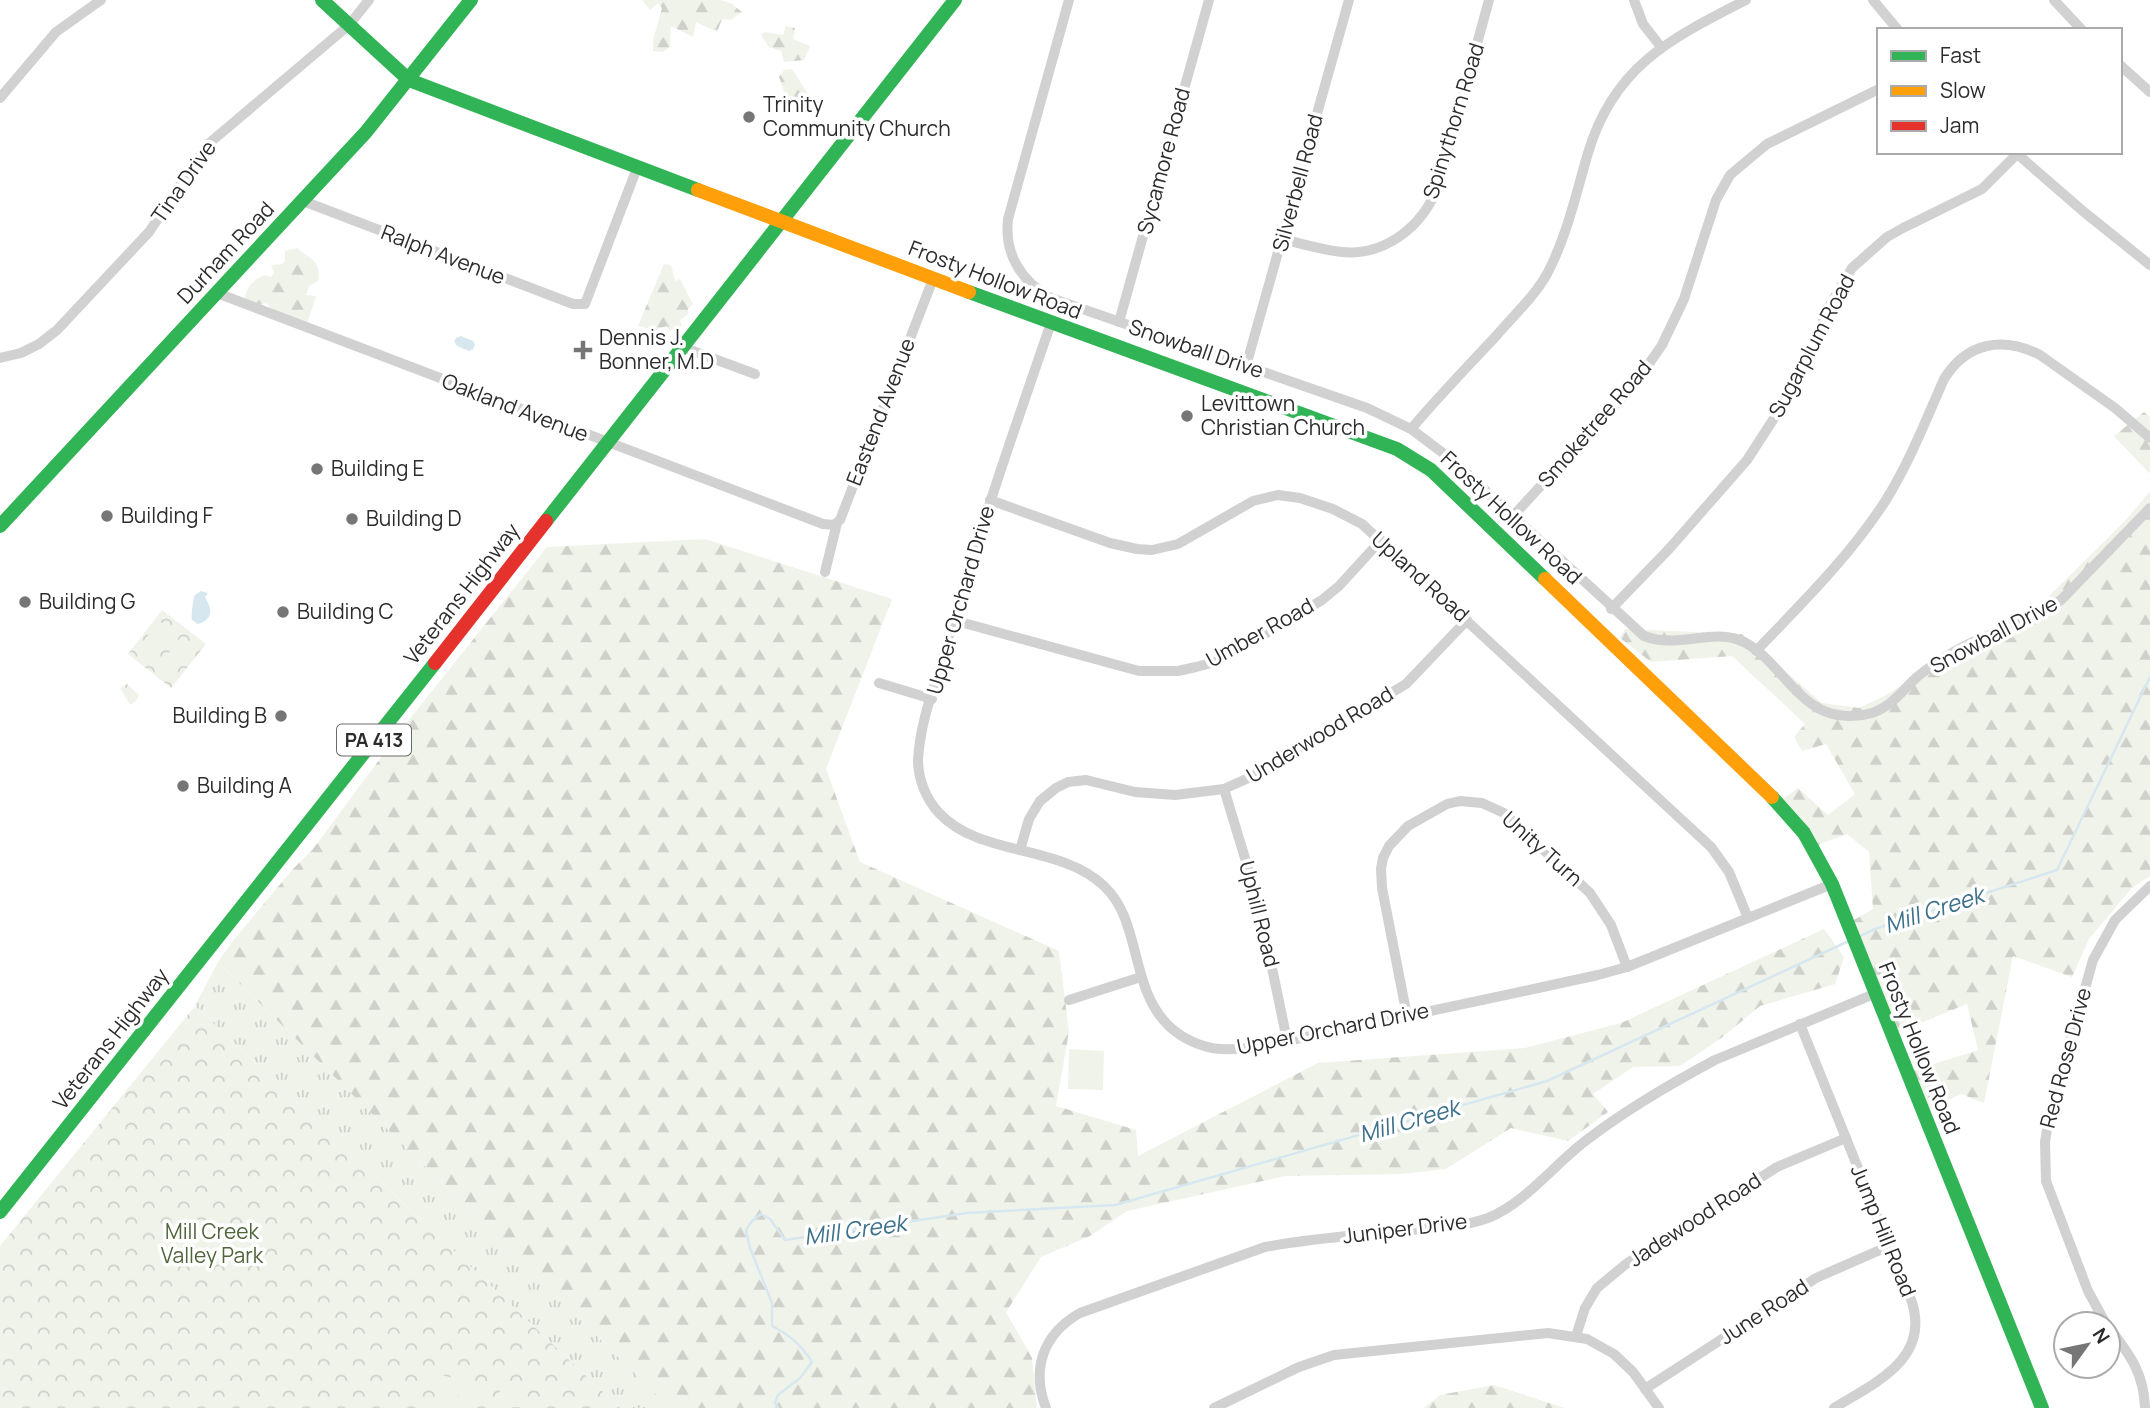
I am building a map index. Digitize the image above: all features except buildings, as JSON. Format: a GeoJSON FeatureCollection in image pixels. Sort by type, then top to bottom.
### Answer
{"type":"FeatureCollection","features":[{"type":"Feature","properties":{"kind":"street"},"geometry":{"type":"LineString","coordinates":[[0,98],[57,32],[101,0]]}},
{"type":"Feature","properties":{"kind":"street","name":"Frosty Hollow Road"},"geometry":{"type":"LineString","coordinates":[[322,0],[409,80],[1051,323],[1371,438],[1404,453],[1430,470],[1774,799],[1804,833],[1832,884],[2042,1408]]}},
{"type":"Feature","properties":{"kind":"street","name":"Tina Drive"},"geometry":{"type":"LineString","coordinates":[[0,358],[39,344],[57,330],[149,232],[207,145],[349,25],[369,0]]}},
{"type":"Feature","properties":{"kind":"street","name":"Durham Road"},"geometry":{"type":"LineString","coordinates":[[0,526],[366,132],[471,0]]}},
{"type":"Feature","properties":{"kind":"street","name":"Veterans Highway"},"geometry":{"type":"LineString","coordinates":[[0,1212],[955,0]]}},
{"type":"Feature","properties":{"kind":"street","name":"Snowball Drive"},"geometry":{"type":"LineString","coordinates":[[1069,0],[1008,219],[1008,239],[1015,264],[1031,285],[1051,298],[1367,408],[1411,429],[1451,459],[1611,609],[1644,636],[1671,642],[1719,637],[1735,639],[1756,651],[1793,688],[1819,709],[1845,716],[1860,716],[1874,712],[1896,699],[1920,675],[1952,653],[1996,630],[2048,610],[2062,599],[2150,508]]}},
{"type":"Feature","properties":{"kind":"street","name":"Sycamore Road"},"geometry":{"type":"LineString","coordinates":[[1119,322],[1209,0]]}},
{"type":"Feature","properties":{"kind":"street","name":"Silverbell Road"},"geometry":{"type":"LineString","coordinates":[[1246,366],[1349,0]]}},
{"type":"Feature","properties":{"kind":"street","name":"Spinythorn Road"},"geometry":{"type":"LineString","coordinates":[[1283,239],[1342,252],[1356,252],[1387,244],[1416,224],[1438,187],[1489,0]]}},
{"type":"Feature","properties":{"kind":"street"},"geometry":{"type":"LineString","coordinates":[[1634,0],[1643,24],[1661,47]]}},
{"type":"Feature","properties":{"kind":"street"},"geometry":{"type":"LineString","coordinates":[[1411,429],[1538,289],[1565,233],[1589,149],[1611,99],[1635,70],[1661,47],[1746,0]]}},
{"type":"Feature","properties":{"kind":"street"},"geometry":{"type":"LineString","coordinates":[[1872,0],[1896,28]]}},
{"type":"Feature","properties":{"kind":"street"},"geometry":{"type":"LineString","coordinates":[[2054,0],[2080,28]]}},
{"type":"Feature","properties":{"kind":"street"},"geometry":{"type":"LineString","coordinates":[[2122,67],[2150,92]]}},
{"type":"Feature","properties":{"kind":"street","name":"Smoketree Road"},"geometry":{"type":"LineString","coordinates":[[1513,516],[1637,381],[1662,345],[1685,299],[1716,200],[1730,175],[1767,144],[1877,90]]}},
{"type":"Feature","properties":{"kind":"street","name":"Sugarplum Road"},"geometry":{"type":"LineString","coordinates":[[1611,609],[1747,460],[1791,392],[1830,305],[1852,268],[1887,237],[1982,189],[2015,154]]}},
{"type":"Feature","properties":{"kind":"street"},"geometry":{"type":"LineString","coordinates":[[2017,154],[2150,265]]}},
{"type":"Feature","properties":{"kind":"street","name":"Ralph Avenue"},"geometry":{"type":"LineString","coordinates":[[303,201],[573,304],[585,304],[637,168]]}},
{"type":"Feature","properties":{"kind":"street","name":"Eastend Avenue"},"geometry":{"type":"LineString","coordinates":[[825,572],[837,523],[933,279]]}},
{"type":"Feature","properties":{"kind":"street","name":"Oakland Avenue"},"geometry":{"type":"LineString","coordinates":[[217,293],[815,521],[833,525],[837,523]]}},
{"type":"Feature","properties":{"kind":"street","name":"Upper Orchard Drive"},"geometry":{"type":"LineString","coordinates":[[1051,323],[990,500],[953,620],[921,739],[918,762],[923,787],[946,820],[967,833],[1080,869],[1104,885],[1121,911],[1152,1006],[1181,1036],[1219,1049],[1237,1049],[1598,975],[1627,967],[1832,884]]}},
{"type":"Feature","properties":{"kind":"street"},"geometry":{"type":"LineString","coordinates":[[1756,651],[1853,546],[1870,523],[1888,498],[1950,370],[1975,350],[1999,344],[2014,345],[2034,352],[2115,408],[2150,438]]}},
{"type":"Feature","properties":{"kind":"street"},"geometry":{"type":"LineString","coordinates":[[682,347],[755,374]]}},
{"type":"Feature","properties":{"kind":"street","name":"Upland Road"},"geometry":{"type":"LineString","coordinates":[[990,500],[1110,543],[1127,548],[1152,550],[1178,544],[1253,501],[1266,497],[1287,495],[1345,514],[1381,540],[1711,847],[1729,872],[1748,918]]}},
{"type":"Feature","properties":{"kind":"street","name":"Umber Road"},"geometry":{"type":"LineString","coordinates":[[953,620],[1139,671],[1187,669],[1224,657],[1322,600],[1339,586],[1381,540]]}},
{"type":"Feature","properties":{"kind":"street","name":"Underwood Road"},"geometry":{"type":"LineString","coordinates":[[1020,850],[1029,819],[1040,801],[1068,782],[1086,780],[1160,795],[1194,794],[1224,789],[1255,775],[1406,684],[1467,620]]}},
{"type":"Feature","properties":{"kind":"street"},"geometry":{"type":"LineString","coordinates":[[879,683],[932,699]]}},
{"type":"Feature","properties":{"kind":"street","name":"Uphill Road"},"geometry":{"type":"LineString","coordinates":[[1224,789],[1258,901],[1287,1040]]}},
{"type":"Feature","properties":{"kind":"street","name":"Unity Turn"},"geometry":{"type":"LineString","coordinates":[[1408,1016],[1382,888],[1381,869],[1389,846],[1399,834],[1447,804],[1460,801],[1482,803],[1504,813],[1597,901],[1611,925],[1627,967]]}},
{"type":"Feature","properties":{"kind":"street","name":"Red Rose Drive"},"geometry":{"type":"LineString","coordinates":[[2098,1310],[2088,1292],[2050,1195],[2044,1165],[2045,1142],[2049,1116],[2093,960],[2115,920],[2150,886]]}},
{"type":"Feature","properties":{"kind":"street"},"geometry":{"type":"LineString","coordinates":[[1069,1000],[1141,977]]}},
{"type":"Feature","properties":{"kind":"street","name":"Juniper Drive"},"geometry":{"type":"LineString","coordinates":[[1046,1408],[1039,1374],[1044,1351],[1059,1328],[1080,1313],[1265,1247],[1295,1241],[1456,1225],[1489,1217],[1520,1199],[1593,1136],[1690,1073],[1874,994]]}},
{"type":"Feature","properties":{"kind":"street","name":"Jump Hill Road"},"geometry":{"type":"LineString","coordinates":[[1800,1024],[1915,1311],[1916,1322],[1913,1342],[1899,1365],[1834,1408]]}},
{"type":"Feature","properties":{"kind":"street","name":"Jadewood Road"},"geometry":{"type":"LineString","coordinates":[[1576,1336],[1597,1288],[1626,1264],[1777,1167],[1846,1138]]}},
{"type":"Feature","properties":{"kind":"street","name":"June Road"},"geometry":{"type":"LineString","coordinates":[[1645,1389],[1816,1278],[1847,1262],[1889,1246]]}},
{"type":"Feature","properties":{"kind":"street"},"geometry":{"type":"LineString","coordinates":[[1214,1408],[1299,1367],[1334,1355],[1548,1333],[1576,1336],[1600,1345],[1614,1354],[1633,1371],[1659,1408]]}},
{"type":"Feature","properties":{"kind":"street","name":"Red Rose Drive"},"geometry":{"type":"LineString","coordinates":[[2122,1345],[2133,1359],[2142,1380],[2147,1407]]}},
{"type":"Feature","properties":{"kind":"green space"},"geometry":{"type":"Polygon","coordinates":[[[642,0],[721,0],[742,12],[731,20],[722,19],[717,32],[696,22],[693,37],[671,26],[670,47],[663,52],[653,51],[653,40],[662,8],[658,3],[650,10],[642,0]]]}},
{"type":"Feature","properties":{"kind":"green space"},"geometry":{"type":"Polygon","coordinates":[[[786,26],[795,28],[793,39],[810,46],[804,60],[784,62],[781,51],[769,47],[761,35],[765,32],[783,35],[786,26]]]}},
{"type":"Feature","properties":{"kind":"green space"},"geometry":{"type":"Polygon","coordinates":[[[792,69],[813,102],[807,110],[792,113],[779,77],[784,70],[792,69]]]}},
{"type":"Feature","properties":{"kind":"green space"},"geometry":{"type":"Polygon","coordinates":[[[297,248],[317,265],[318,269],[318,281],[309,286],[306,295],[316,296],[307,324],[273,310],[266,303],[259,305],[245,299],[254,281],[265,275],[271,277],[274,273],[271,265],[282,264],[285,261],[285,251],[297,248]]]}},
{"type":"Feature","properties":{"kind":"green space"},"geometry":{"type":"Polygon","coordinates":[[[664,264],[671,265],[675,281],[680,279],[693,304],[688,309],[688,314],[680,320],[682,326],[670,331],[667,326],[654,330],[638,326],[664,264]]]}},
{"type":"Feature","properties":{"kind":"green space"},"geometry":{"type":"Polygon","coordinates":[[[2144,412],[2150,417],[2150,474],[2114,436],[2144,412]]]}},
{"type":"Feature","properties":{"kind":"green space"},"geometry":{"type":"Polygon","coordinates":[[[2150,491],[2150,876],[2132,888],[2089,939],[2072,977],[2013,956],[1984,1103],[1961,1094],[1930,1109],[1906,1073],[1978,1050],[1967,1004],[1896,1033],[1852,921],[1873,909],[1869,852],[1847,834],[1818,845],[1781,800],[1798,788],[1828,815],[1855,794],[1826,744],[1802,751],[1794,737],[1805,724],[1732,656],[1651,662],[1620,638],[1625,629],[1742,634],[1822,703],[1859,708],[2043,602],[2125,521],[2150,491]]]}},
{"type":"Feature","properties":{"kind":"green space"},"geometry":{"type":"Polygon","coordinates":[[[705,539],[892,599],[826,769],[860,862],[1059,951],[1069,1032],[1056,1106],[1136,1130],[1138,1156],[1318,1063],[1525,1048],[1621,1023],[1824,929],[1844,957],[1835,984],[1760,1006],[1724,1036],[1680,1066],[1633,1067],[1593,1094],[1608,1112],[1568,1141],[1511,1128],[1446,1169],[1402,1174],[1285,1176],[1127,1211],[1090,1236],[1041,1257],[1006,1312],[1032,1358],[1037,1408],[670,1408],[218,962],[292,870],[313,849],[408,721],[547,547],[705,539]]]}},
{"type":"Feature","properties":{"kind":"green space"},"geometry":{"type":"Polygon","coordinates":[[[162,610],[206,644],[171,688],[128,654],[162,610]]]}},
{"type":"Feature","properties":{"kind":"green space"},"geometry":{"type":"Polygon","coordinates":[[[159,621],[173,631],[151,660],[137,650],[159,621]]]}},
{"type":"Feature","properties":{"kind":"green space"},"geometry":{"type":"Polygon","coordinates":[[[181,637],[194,648],[172,677],[158,667],[181,637]]]}},
{"type":"Feature","properties":{"kind":"green space"},"geometry":{"type":"Polygon","coordinates":[[[127,684],[139,695],[130,705],[120,688],[127,684]]]}},
{"type":"Feature","properties":{"kind":"green space"},"geometry":{"type":"Polygon","coordinates":[[[218,962],[670,1408],[620,1408],[195,1006],[218,962]]]}},
{"type":"Feature","properties":{"kind":"green space","name":"Mill Creek Valley Park"},"geometry":{"type":"Polygon","coordinates":[[[195,1006],[620,1408],[0,1408],[0,1246],[195,1006]]]}},
{"type":"Feature","properties":{"kind":"green space"},"geometry":{"type":"Polygon","coordinates":[[[1069,1049],[1104,1051],[1103,1090],[1068,1089],[1069,1049]]]}},
{"type":"Feature","properties":{"kind":"green space"},"geometry":{"type":"Polygon","coordinates":[[[441,1375],[477,1384],[473,1400],[437,1391],[441,1375]]]}},
{"type":"Feature","properties":{"kind":"green space"},"geometry":{"type":"Polygon","coordinates":[[[1494,1385],[1565,1408],[1424,1408],[1440,1395],[1494,1385]]]}},
{"type":"Feature","properties":{"kind":"green space"},"geometry":{"type":"Polygon","coordinates":[[[500,1390],[535,1399],[533,1408],[496,1406],[500,1390]]]}},
{"type":"Feature","properties":{"kind":"green space"},"geometry":{"type":"Polygon","coordinates":[[[436,1397],[471,1406],[471,1408],[433,1408],[436,1397]]]}},
{"type":"Feature","properties":{"kind":"shaded area"},"geometry":{"type":"Polygon","coordinates":[[[461,336],[473,341],[473,349],[469,351],[457,346],[454,341],[461,336]]]}},
{"type":"Feature","properties":{"kind":"shaded area"},"geometry":{"type":"Polygon","coordinates":[[[201,591],[208,593],[205,597],[210,613],[207,619],[198,624],[192,620],[192,612],[195,595],[201,591]]]}},
{"type":"Feature","properties":{"kind":"waterway","name":"Mill Creek"},"geometry":{"type":"LineString","coordinates":[[1858,937],[1875,929],[2057,870],[2150,677]]}},
{"type":"Feature","properties":{"kind":"waterway","name":"Mill Creek"},"geometry":{"type":"LineString","coordinates":[[778,1408],[775,1403],[778,1395],[800,1378],[812,1362],[795,1341],[772,1326],[772,1303],[750,1248],[746,1230],[761,1214],[770,1219],[785,1240],[967,1213],[1115,1205],[1547,1081],[1849,941]]}},
{"type":"Feature","properties":{"kind":"traffic: fast"},"geometry":{"type":"LineString","coordinates":[[322,0],[409,80],[698,190]]}},
{"type":"Feature","properties":{"kind":"traffic: fast"},"geometry":{"type":"LineString","coordinates":[[0,526],[366,132],[471,0]]}},
{"type":"Feature","properties":{"kind":"traffic: fast"},"geometry":{"type":"LineString","coordinates":[[546,521],[955,0]]}},
{"type":"Feature","properties":{"kind":"traffic: fast"},"geometry":{"type":"LineString","coordinates":[[969,292],[1397,449],[1431,470],[1545,579]]}},
{"type":"Feature","properties":{"kind":"traffic: fast"},"geometry":{"type":"LineString","coordinates":[[0,1212],[435,663]]}},
{"type":"Feature","properties":{"kind":"traffic: fast"},"geometry":{"type":"LineString","coordinates":[[1772,797],[1804,833],[1832,884],[2042,1408]]}},
{"type":"Feature","properties":{"kind":"traffic: slow"},"geometry":{"type":"LineString","coordinates":[[698,190],[969,292]]}},
{"type":"Feature","properties":{"kind":"traffic: slow"},"geometry":{"type":"LineString","coordinates":[[1545,579],[1772,797]]}},
{"type":"Feature","properties":{"kind":"traffic: jam"},"geometry":{"type":"LineString","coordinates":[[435,663],[546,521]]}},
{"type":"Feature","properties":{"kind":"place","name":"Trinity Community Church"},"geometry":{"type":"Point","coordinates":[749,117]}},
{"type":"Feature","properties":{"kind":"place","name":"Dennis J. Bonner, M.D"},"geometry":{"type":"Point","coordinates":[583,350]}},
{"type":"Feature","properties":{"kind":"place","name":"Levittown Christian Church"},"geometry":{"type":"Point","coordinates":[1187,416]}},
{"type":"Feature","properties":{"kind":"place","name":"Building E"},"geometry":{"type":"Point","coordinates":[317,469]}},
{"type":"Feature","properties":{"kind":"place","name":"Building F"},"geometry":{"type":"Point","coordinates":[107,516]}},
{"type":"Feature","properties":{"kind":"place","name":"Building D"},"geometry":{"type":"Point","coordinates":[352,519]}},
{"type":"Feature","properties":{"kind":"place","name":"Building G"},"geometry":{"type":"Point","coordinates":[25,602]}},
{"type":"Feature","properties":{"kind":"place","name":"Building C"},"geometry":{"type":"Point","coordinates":[283,612]}},
{"type":"Feature","properties":{"kind":"place","name":"Building B"},"geometry":{"type":"Point","coordinates":[281,716]}},
{"type":"Feature","properties":{"kind":"place","name":"Building A"},"geometry":{"type":"Point","coordinates":[183,786]}}]}
